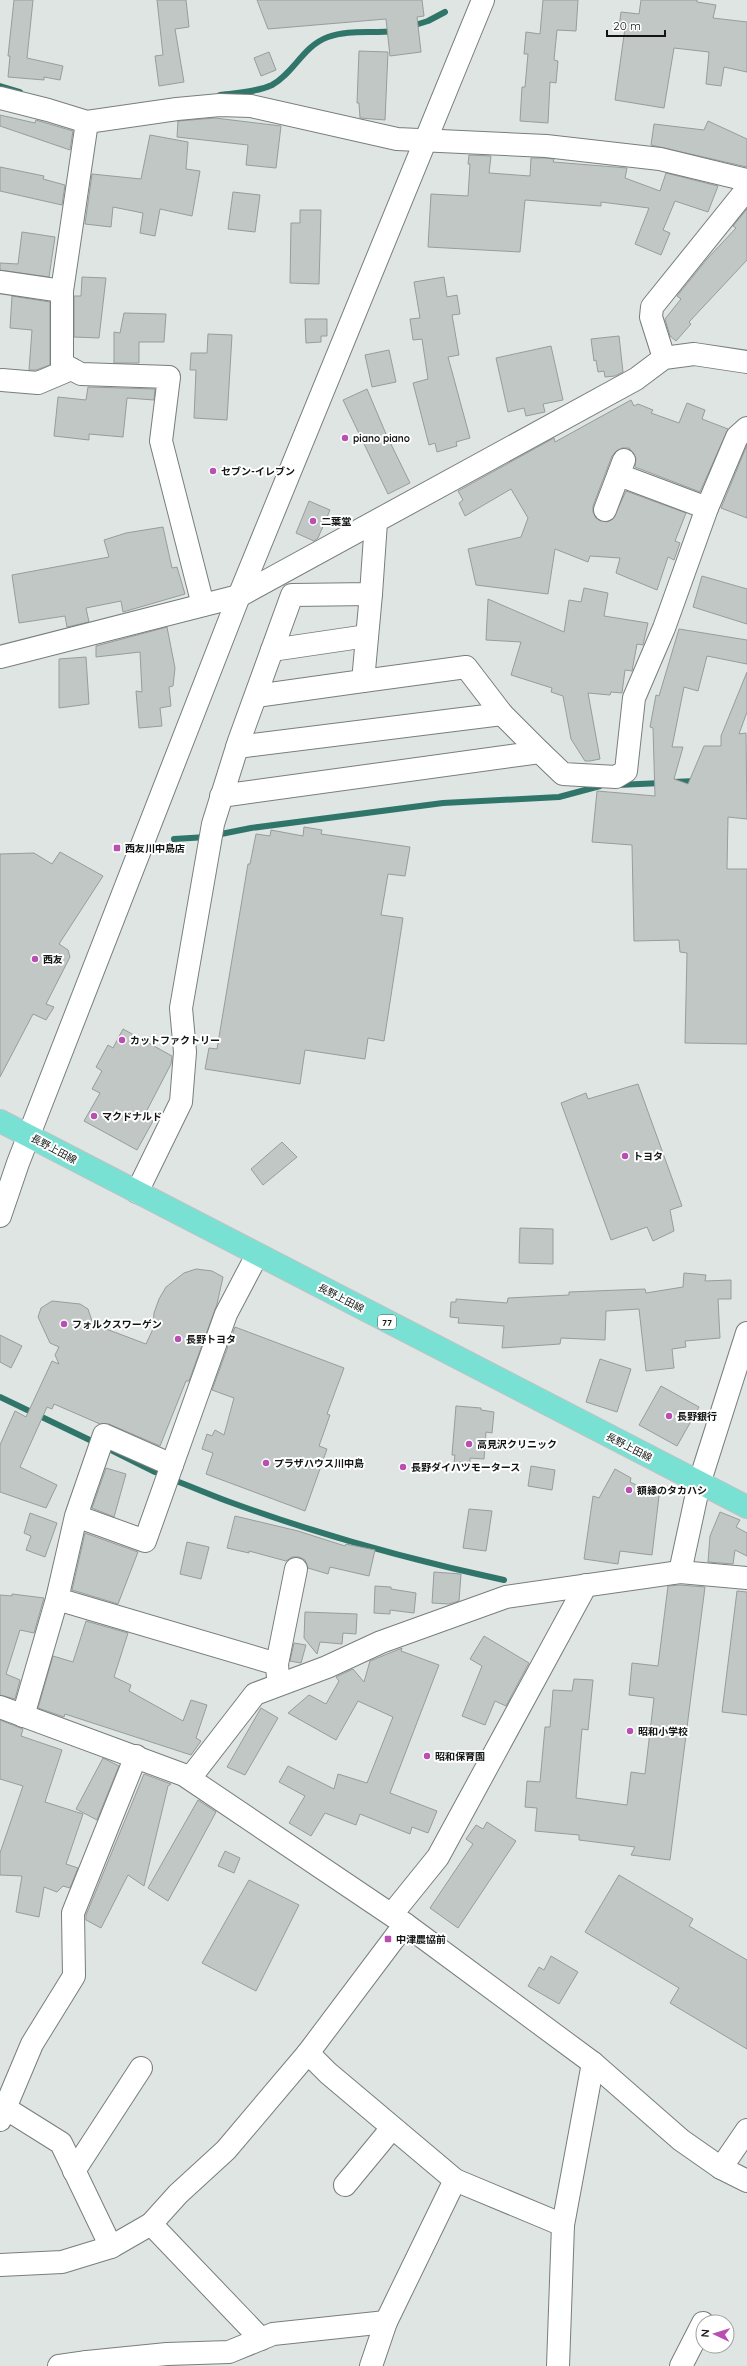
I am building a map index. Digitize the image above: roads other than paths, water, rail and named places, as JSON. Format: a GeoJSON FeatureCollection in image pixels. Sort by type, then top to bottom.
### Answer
{"type":"FeatureCollection","features":[{"type":"Feature","properties":{"kind":"main road","name":"長野上田線"},"geometry":{"type":"LineString","coordinates":[[0,1121],[699,1484],[747,1507]]}},
{"type":"Feature","properties":{"kind":"street"},"geometry":{"type":"LineString","coordinates":[[0,1216],[29,1136],[240,596],[483,0]]}},
{"type":"Feature","properties":{"kind":"street"},"geometry":{"type":"LineString","coordinates":[[0,98],[87,122],[177,108],[220,105],[251,106],[397,139],[546,146],[660,159],[747,180]]}},
{"type":"Feature","properties":{"kind":"street"},"geometry":{"type":"LineString","coordinates":[[87,122],[62,291],[62,364],[81,374],[169,377],[161,441],[203,605]]}},
{"type":"Feature","properties":{"kind":"street"},"geometry":{"type":"LineString","coordinates":[[664,358],[651,317],[652,308],[747,189]]}},
{"type":"Feature","properties":{"kind":"street"},"geometry":{"type":"LineString","coordinates":[[0,282],[62,291]]}},
{"type":"Feature","properties":{"kind":"street"},"geometry":{"type":"LineString","coordinates":[[0,657],[240,596],[636,379],[664,358],[694,354],[747,362]]}},
{"type":"Feature","properties":{"kind":"street"},"geometry":{"type":"LineString","coordinates":[[2,380],[38,383],[71,369]]}},
{"type":"Feature","properties":{"kind":"street"},"geometry":{"type":"LineString","coordinates":[[256,696],[466,667],[502,714],[563,774],[616,777],[626,771],[634,698],[664,628],[707,508],[737,437],[747,428]]}},
{"type":"Feature","properties":{"kind":"street"},"geometry":{"type":"LineString","coordinates":[[605,510],[621,467],[707,508]]}},
{"type":"Feature","properties":{"kind":"street"},"geometry":{"type":"LineString","coordinates":[[363,681],[376,522]]}},
{"type":"Feature","properties":{"kind":"street"},"geometry":{"type":"LineString","coordinates":[[136,1192],[181,1102],[185,1052],[181,1008],[212,835],[221,796],[237,748],[292,595],[371,594]]}},
{"type":"Feature","properties":{"kind":"street"},"geometry":{"type":"LineString","coordinates":[[272,650],[367,636]]}},
{"type":"Feature","properties":{"kind":"street"},"geometry":{"type":"LineString","coordinates":[[237,748],[502,714]]}},
{"type":"Feature","properties":{"kind":"street"},"geometry":{"type":"LineString","coordinates":[[221,796],[540,752]]}},
{"type":"Feature","properties":{"kind":"street"},"geometry":{"type":"LineString","coordinates":[[76,1516],[145,1541],[226,1314],[257,1255]]}},
{"type":"Feature","properties":{"kind":"street"},"geometry":{"type":"LineString","coordinates":[[680,1572],[699,1484],[747,1333]]}},
{"type":"Feature","properties":{"kind":"street"},"geometry":{"type":"LineString","coordinates":[[23,1716],[57,1599],[76,1516],[104,1435],[172,1465]]}},
{"type":"Feature","properties":{"kind":"street"},"geometry":{"type":"LineString","coordinates":[[278,1686],[277,1664],[296,1569]]}},
{"type":"Feature","properties":{"kind":"street"},"geometry":{"type":"LineString","coordinates":[[190,1778],[255,1694],[327,1667],[382,1642],[506,1597],[680,1572],[747,1578]]}},
{"type":"Feature","properties":{"kind":"street"},"geometry":{"type":"LineString","coordinates":[[0,2266],[62,2262],[111,2247],[151,2224],[178,2194],[226,2150],[308,2053],[399,1919],[438,1857],[586,1585]]}},
{"type":"Feature","properties":{"kind":"street"},"geometry":{"type":"LineString","coordinates":[[57,1599],[277,1664]]}},
{"type":"Feature","properties":{"kind":"street"},"geometry":{"type":"LineString","coordinates":[[0,1707],[136,1756],[190,1778],[399,1919],[593,2063],[681,2140],[720,2168],[747,2181]]}},
{"type":"Feature","properties":{"kind":"street"},"geometry":{"type":"LineString","coordinates":[[111,2247],[61,2143],[3,2114],[32,2044],[74,1976],[73,1913],[136,1756]]}},
{"type":"Feature","properties":{"kind":"street"},"geometry":{"type":"LineString","coordinates":[[308,2053],[328,2073],[392,2128],[456,2180],[563,2225]]}},
{"type":"Feature","properties":{"kind":"street"},"geometry":{"type":"LineString","coordinates":[[558,2366],[563,2225],[593,2063]]}},
{"type":"Feature","properties":{"kind":"street"},"geometry":{"type":"LineString","coordinates":[[74,2171],[141,2068]]}},
{"type":"Feature","properties":{"kind":"street"},"geometry":{"type":"LineString","coordinates":[[345,2185],[392,2128]]}},
{"type":"Feature","properties":{"kind":"street"},"geometry":{"type":"LineString","coordinates":[[720,2168],[747,2130]]}},
{"type":"Feature","properties":{"kind":"street"},"geometry":{"type":"LineString","coordinates":[[371,2366],[386,2322],[456,2180]]}},
{"type":"Feature","properties":{"kind":"street"},"geometry":{"type":"LineString","coordinates":[[151,2224],[261,2339]]}},
{"type":"Feature","properties":{"kind":"street"},"geometry":{"type":"LineString","coordinates":[[59,2366],[167,2354],[229,2352],[273,2334],[386,2322]]}},
{"type":"Feature","properties":{"kind":"street"},"geometry":{"type":"LineString","coordinates":[[681,2366],[695,2339]]}},
{"type":"Feature","properties":{"kind":"waterway"},"geometry":{"type":"LineString","coordinates":[[412,26],[428,21],[445,12]]}},
{"type":"Feature","properties":{"kind":"waterway"},"geometry":{"type":"LineString","coordinates":[[220,95],[253,91],[272,85],[287,74],[305,53],[319,41],[328,37],[353,32],[395,31]]}},
{"type":"Feature","properties":{"kind":"waterway"},"geometry":{"type":"LineString","coordinates":[[0,86],[20,92]]}},
{"type":"Feature","properties":{"kind":"waterway"},"geometry":{"type":"LineString","coordinates":[[673,782],[696,781]]}},
{"type":"Feature","properties":{"kind":"waterway"},"geometry":{"type":"LineString","coordinates":[[617,785],[662,783]]}},
{"type":"Feature","properties":{"kind":"waterway"},"geometry":{"type":"LineString","coordinates":[[216,835],[251,828],[443,803],[559,797],[600,786]]}},
{"type":"Feature","properties":{"kind":"waterway"},"geometry":{"type":"LineString","coordinates":[[174,839],[207,837]]}},
{"type":"Feature","properties":{"kind":"waterway"},"geometry":{"type":"LineString","coordinates":[[0,1397],[96,1443]]}},
{"type":"Feature","properties":{"kind":"waterway"},"geometry":{"type":"LineString","coordinates":[[113,1451],[155,1472]]}},
{"type":"Feature","properties":{"kind":"waterway"},"geometry":{"type":"LineString","coordinates":[[171,1479],[261,1513],[330,1535],[399,1555],[504,1580]]}},
{"type":"Feature","properties":{"kind":"place","name":"piano piano"},"geometry":{"type":"Point","coordinates":[345,438]}},
{"type":"Feature","properties":{"kind":"place","name":"セブン-イレブン"},"geometry":{"type":"Point","coordinates":[213,471]}},
{"type":"Feature","properties":{"kind":"place","name":"二葉堂"},"geometry":{"type":"Point","coordinates":[313,521]}},
{"type":"Feature","properties":{"kind":"place","name":"西友川中島店"},"geometry":{"type":"Point","coordinates":[117,848]}},
{"type":"Feature","properties":{"kind":"place","name":"西友"},"geometry":{"type":"Point","coordinates":[35,959]}},
{"type":"Feature","properties":{"kind":"place","name":"カットファクトリー"},"geometry":{"type":"Point","coordinates":[122,1040]}},
{"type":"Feature","properties":{"kind":"place","name":"マクドナルド"},"geometry":{"type":"Point","coordinates":[94,1116]}},
{"type":"Feature","properties":{"kind":"place","name":"トヨタ"},"geometry":{"type":"Point","coordinates":[625,1156]}},
{"type":"Feature","properties":{"kind":"place","name":"フォルクスワーゲン"},"geometry":{"type":"Point","coordinates":[64,1324]}},
{"type":"Feature","properties":{"kind":"place","name":"長野トヨタ"},"geometry":{"type":"Point","coordinates":[178,1339]}},
{"type":"Feature","properties":{"kind":"place","name":"長野銀行"},"geometry":{"type":"Point","coordinates":[669,1416]}},
{"type":"Feature","properties":{"kind":"place","name":"高見沢クリニック"},"geometry":{"type":"Point","coordinates":[469,1444]}},
{"type":"Feature","properties":{"kind":"place","name":"プラザハウス川中島"},"geometry":{"type":"Point","coordinates":[266,1463]}},
{"type":"Feature","properties":{"kind":"place","name":"長野ダイハツモータース"},"geometry":{"type":"Point","coordinates":[403,1467]}},
{"type":"Feature","properties":{"kind":"place","name":"額縁のタカハシ"},"geometry":{"type":"Point","coordinates":[629,1490]}},
{"type":"Feature","properties":{"kind":"place","name":"昭和小学校"},"geometry":{"type":"Point","coordinates":[630,1731]}},
{"type":"Feature","properties":{"kind":"place","name":"昭和保育園"},"geometry":{"type":"Point","coordinates":[427,1756]}},
{"type":"Feature","properties":{"kind":"place","name":"中津農協前"},"geometry":{"type":"Point","coordinates":[388,1939]}}]}
